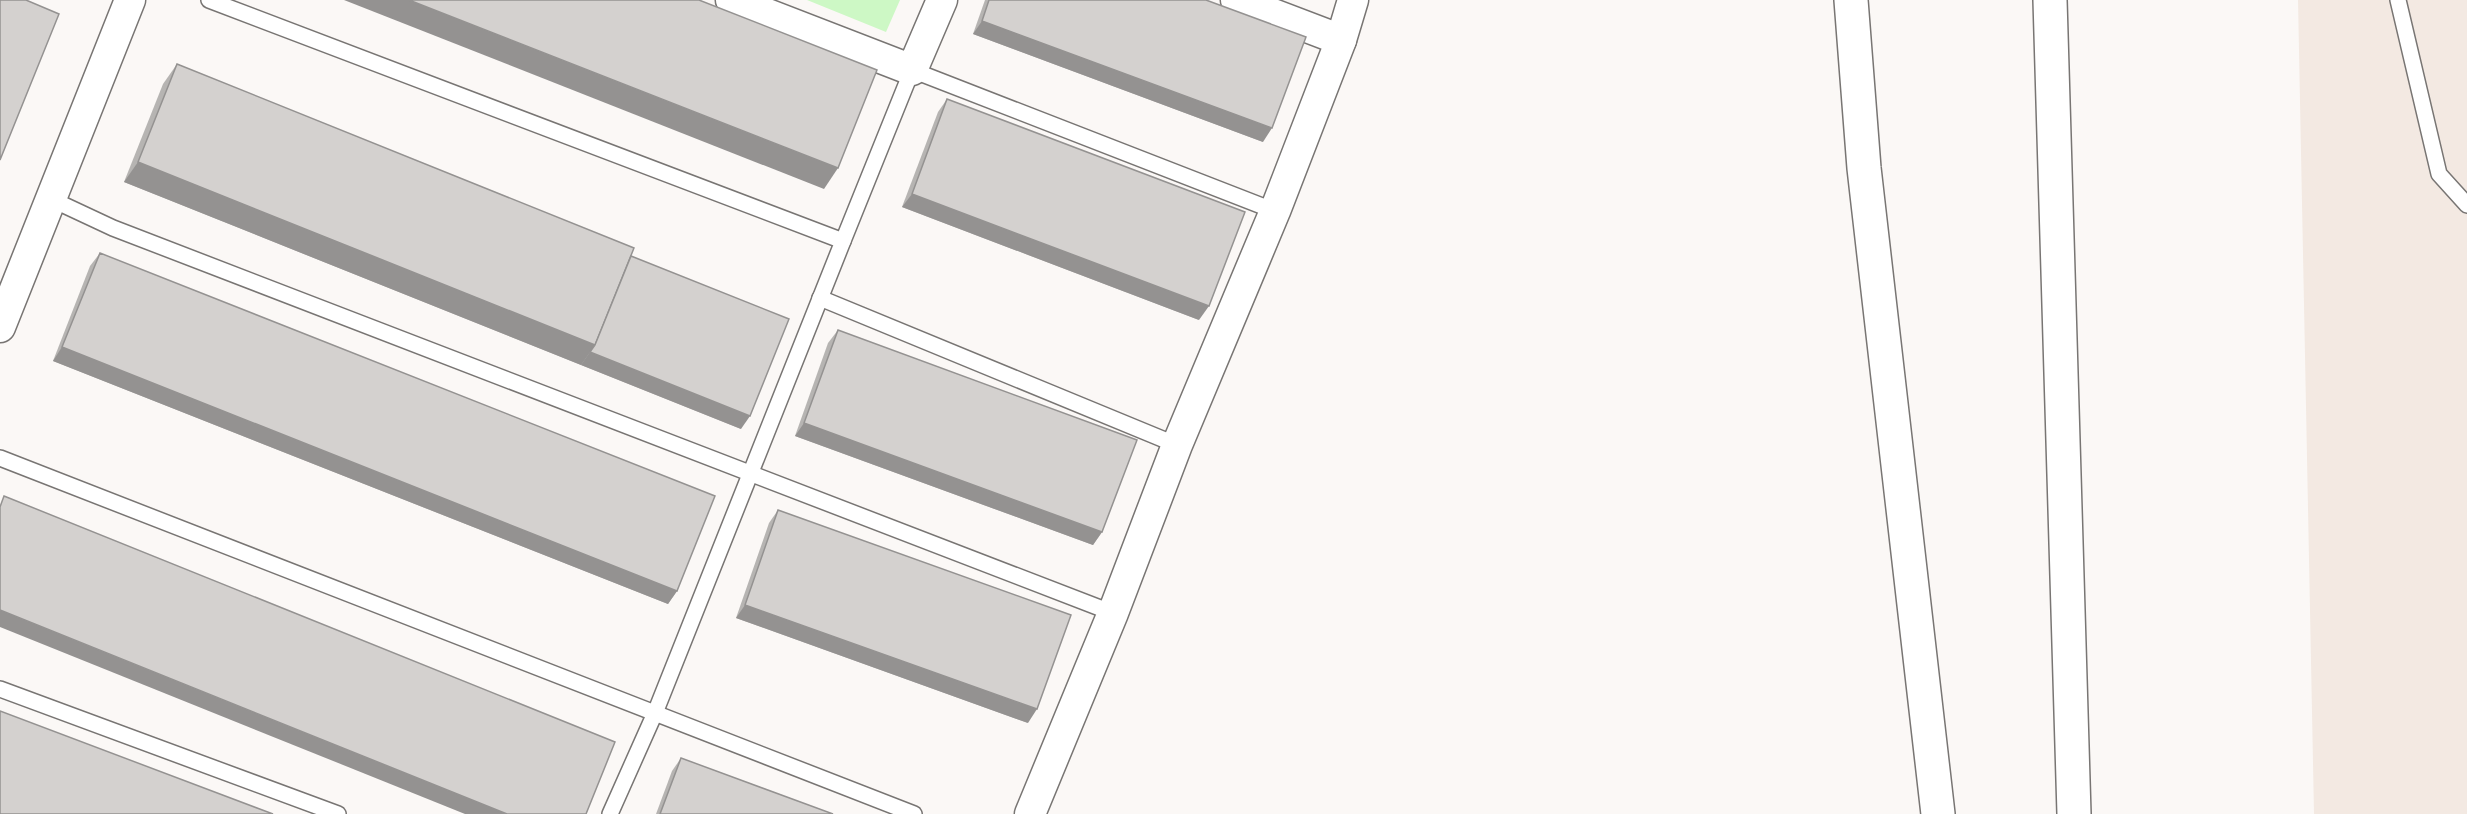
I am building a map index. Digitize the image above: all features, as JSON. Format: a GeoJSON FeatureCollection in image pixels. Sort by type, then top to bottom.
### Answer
{"type":"FeatureCollection","features":[{"type":"Feature","properties":{"kind":"main road"},"geometry":{"type":"LineString","coordinates":[[1834,0],[1864,168]]}},
{"type":"Feature","properties":{"kind":"main road"},"geometry":{"type":"LineString","coordinates":[[1851,0],[1864,168],[1938,814]]}},
{"type":"Feature","properties":{"kind":"main road"},"geometry":{"type":"LineString","coordinates":[[2050,0],[2074,814]]}},
{"type":"Feature","properties":{"kind":"street"},"geometry":{"type":"LineString","coordinates":[[0,327],[130,0]]}},
{"type":"Feature","properties":{"kind":"street"},"geometry":{"type":"LineString","coordinates":[[731,0],[912,70],[942,0]]}},
{"type":"Feature","properties":{"kind":"street"},"geometry":{"type":"LineString","coordinates":[[1236,0],[1341,40]]}},
{"type":"Feature","properties":{"kind":"street"},"geometry":{"type":"LineString","coordinates":[[1030,814],[1113,613],[1177,445],[1275,211],[1341,40],[1353,0]]}},
{"type":"Feature","properties":{"kind":"lane"},"geometry":{"type":"LineString","coordinates":[[209,0],[843,241]]}},
{"type":"Feature","properties":{"kind":"lane"},"geometry":{"type":"LineString","coordinates":[[2398,0],[2439,174],[2467,205]]}},
{"type":"Feature","properties":{"kind":"lane"},"geometry":{"type":"LineString","coordinates":[[610,814],[655,713],[912,70],[1275,211]]}},
{"type":"Feature","properties":{"kind":"lane"},"geometry":{"type":"LineString","coordinates":[[51,199],[113,228],[1113,613]]}},
{"type":"Feature","properties":{"kind":"lane"},"geometry":{"type":"LineString","coordinates":[[820,298],[1177,445]]}},
{"type":"Feature","properties":{"kind":"lane"},"geometry":{"type":"LineString","coordinates":[[0,458],[914,814]]}},
{"type":"Feature","properties":{"kind":"lane"},"geometry":{"type":"LineString","coordinates":[[0,689],[338,814]]}},
{"type":"Feature","properties":{"kind":"shaded area"},"geometry":{"type":"Polygon","coordinates":[[[2298,0],[2467,0],[2467,814],[2314,814],[2298,0]]]}},
{"type":"Feature","properties":{"kind":"green space"},"geometry":{"type":"Polygon","coordinates":[[[807,0],[900,0],[886,32],[807,0]]]}},
{"type":"Feature","properties":{"kind":"building"},"geometry":{"type":"Polygon","coordinates":[[[0,0],[26,0],[59,14],[0,160],[0,0]]]}},
{"type":"Feature","properties":{"kind":"building"},"geometry":{"type":"Polygon","coordinates":[[[409,0],[699,0],[877,70],[838,168],[409,0]]]}},
{"type":"Feature","properties":{"kind":"building"},"geometry":{"type":"Polygon","coordinates":[[[989,0],[1206,0],[1306,37],[1272,128],[982,21],[989,0]]]}},
{"type":"Feature","properties":{"kind":"building"},"geometry":{"type":"Polygon","coordinates":[[[177,64],[634,248],[595,345],[138,162],[177,64]]]}},
{"type":"Feature","properties":{"kind":"building"},"geometry":{"type":"Polygon","coordinates":[[[947,99],[1245,212],[1209,306],[912,194],[947,99]]]}},
{"type":"Feature","properties":{"kind":"building"},"geometry":{"type":"Polygon","coordinates":[[[100,253],[715,496],[677,591],[62,347],[100,253]]]}},
{"type":"Feature","properties":{"kind":"building"},"geometry":{"type":"Polygon","coordinates":[[[631,256],[789,319],[750,416],[590,352],[595,345],[631,256]]]}},
{"type":"Feature","properties":{"kind":"building"},"geometry":{"type":"Polygon","coordinates":[[[838,330],[1137,440],[1102,532],[804,423],[838,330]]]}},
{"type":"Feature","properties":{"kind":"building"},"geometry":{"type":"Polygon","coordinates":[[[4,496],[615,742],[586,814],[507,814],[0,610],[0,507],[4,496]]]}},
{"type":"Feature","properties":{"kind":"building"},"geometry":{"type":"Polygon","coordinates":[[[778,510],[1071,615],[1037,709],[745,605],[778,510]]]}},
{"type":"Feature","properties":{"kind":"building"},"geometry":{"type":"Polygon","coordinates":[[[0,711],[273,814],[0,814],[0,711]]]}},
{"type":"Feature","properties":{"kind":"building"},"geometry":{"type":"Polygon","coordinates":[[[681,758],[833,814],[660,814],[681,758]]]}}]}
